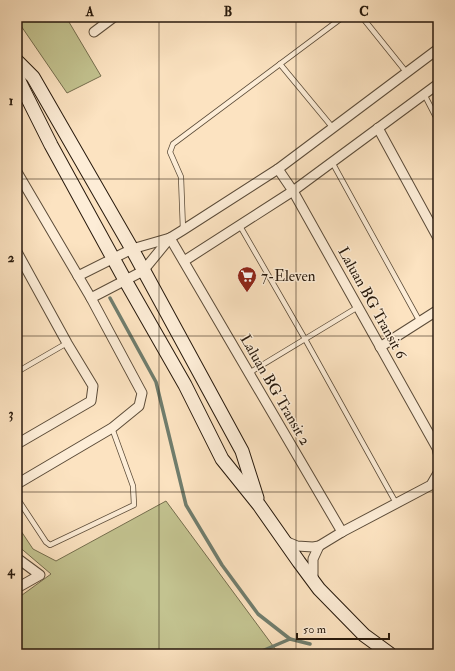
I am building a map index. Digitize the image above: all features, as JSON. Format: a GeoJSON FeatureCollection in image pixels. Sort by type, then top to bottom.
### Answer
{"type":"FeatureCollection","features":[{"type":"Feature","properties":{"kind":"main road"},"geometry":{"type":"LineString","coordinates":[[17,61],[33,77],[132,249],[242,451],[259,505]]}},
{"type":"Feature","properties":{"kind":"main road"},"geometry":{"type":"LineString","coordinates":[[17,75],[51,145],[125,280],[185,385],[222,459],[259,505],[319,589],[364,635],[390,654]]}},
{"type":"Feature","properties":{"kind":"street"},"geometry":{"type":"LineString","coordinates":[[94,32],[114,17]]}},
{"type":"Feature","properties":{"kind":"street"},"geometry":{"type":"LineString","coordinates":[[78,276],[132,249],[170,238],[183,230],[278,169],[438,49]]}},
{"type":"Feature","properties":{"kind":"street"},"geometry":{"type":"LineString","coordinates":[[184,261],[293,192],[438,84]]}},
{"type":"Feature","properties":{"kind":"street"},"geometry":{"type":"LineString","coordinates":[[378,128],[438,238]]}},
{"type":"Feature","properties":{"kind":"street","name":"Laluan BG Transit 6"},"geometry":{"type":"LineString","coordinates":[[278,169],[293,192],[380,346],[437,448],[438,453]]}},
{"type":"Feature","properties":{"kind":"street"},"geometry":{"type":"LineString","coordinates":[[17,172],[91,298],[142,393],[138,406],[112,428],[17,484]]}},
{"type":"Feature","properties":{"kind":"street"},"geometry":{"type":"LineString","coordinates":[[91,298],[143,271],[170,238]]}},
{"type":"Feature","properties":{"kind":"street","name":"Laluan BG Transit 2"},"geometry":{"type":"LineString","coordinates":[[170,238],[342,532]]}},
{"type":"Feature","properties":{"kind":"street"},"geometry":{"type":"LineString","coordinates":[[17,252],[67,343],[93,386],[91,401],[17,444]]}},
{"type":"Feature","properties":{"kind":"street"},"geometry":{"type":"LineString","coordinates":[[380,346],[438,310]]}},
{"type":"Feature","properties":{"kind":"street"},"geometry":{"type":"LineString","coordinates":[[284,540],[297,546],[319,546],[342,532],[431,485],[438,473]]}},
{"type":"Feature","properties":{"kind":"street"},"geometry":{"type":"LineString","coordinates":[[313,580],[313,559],[319,546]]}},
{"type":"Feature","properties":{"kind":"street"},"geometry":{"type":"LineString","coordinates":[[17,558],[40,575],[17,588]]}},
{"type":"Feature","properties":{"kind":"lane"},"geometry":{"type":"LineString","coordinates":[[183,230],[181,177],[170,152],[173,144],[343,17]]}},
{"type":"Feature","properties":{"kind":"lane"},"geometry":{"type":"LineString","coordinates":[[362,17],[407,72]]}},
{"type":"Feature","properties":{"kind":"lane"},"geometry":{"type":"LineString","coordinates":[[280,64],[333,128]]}},
{"type":"Feature","properties":{"kind":"lane"},"geometry":{"type":"LineString","coordinates":[[424,94],[438,121]]}},
{"type":"Feature","properties":{"kind":"lane"},"geometry":{"type":"LineString","coordinates":[[332,162],[420,322]]}},
{"type":"Feature","properties":{"kind":"lane"},"geometry":{"type":"LineString","coordinates":[[240,226],[396,503]]}},
{"type":"Feature","properties":{"kind":"lane"},"geometry":{"type":"LineString","coordinates":[[249,373],[358,307]]}},
{"type":"Feature","properties":{"kind":"lane"},"geometry":{"type":"LineString","coordinates":[[17,372],[67,343]]}},
{"type":"Feature","properties":{"kind":"lane"},"geometry":{"type":"LineString","coordinates":[[17,498],[46,542],[50,545],[134,505],[134,486],[112,428]]}},
{"type":"Feature","properties":{"kind":"green space"},"geometry":{"type":"Polygon","coordinates":[[[17,17],[66,17],[101,76],[67,93],[17,20],[17,17]]]}},
{"type":"Feature","properties":{"kind":"green space"},"geometry":{"type":"Polygon","coordinates":[[[166,501],[279,654],[17,654],[18,598],[51,574],[17,545],[17,525],[33,549],[56,561],[166,501]]]}},
{"type":"Feature","properties":{"kind":"waterway"},"geometry":{"type":"LineString","coordinates":[[110,298],[156,382],[186,505],[222,565],[258,614],[290,639]]}},
{"type":"Feature","properties":{"kind":"waterway"},"geometry":{"type":"LineString","coordinates":[[255,654],[290,639],[310,644]]}},
{"type":"Feature","properties":{"kind":"place","name":"7-Eleven"},"geometry":{"type":"Point","coordinates":[247,293]}}]}
